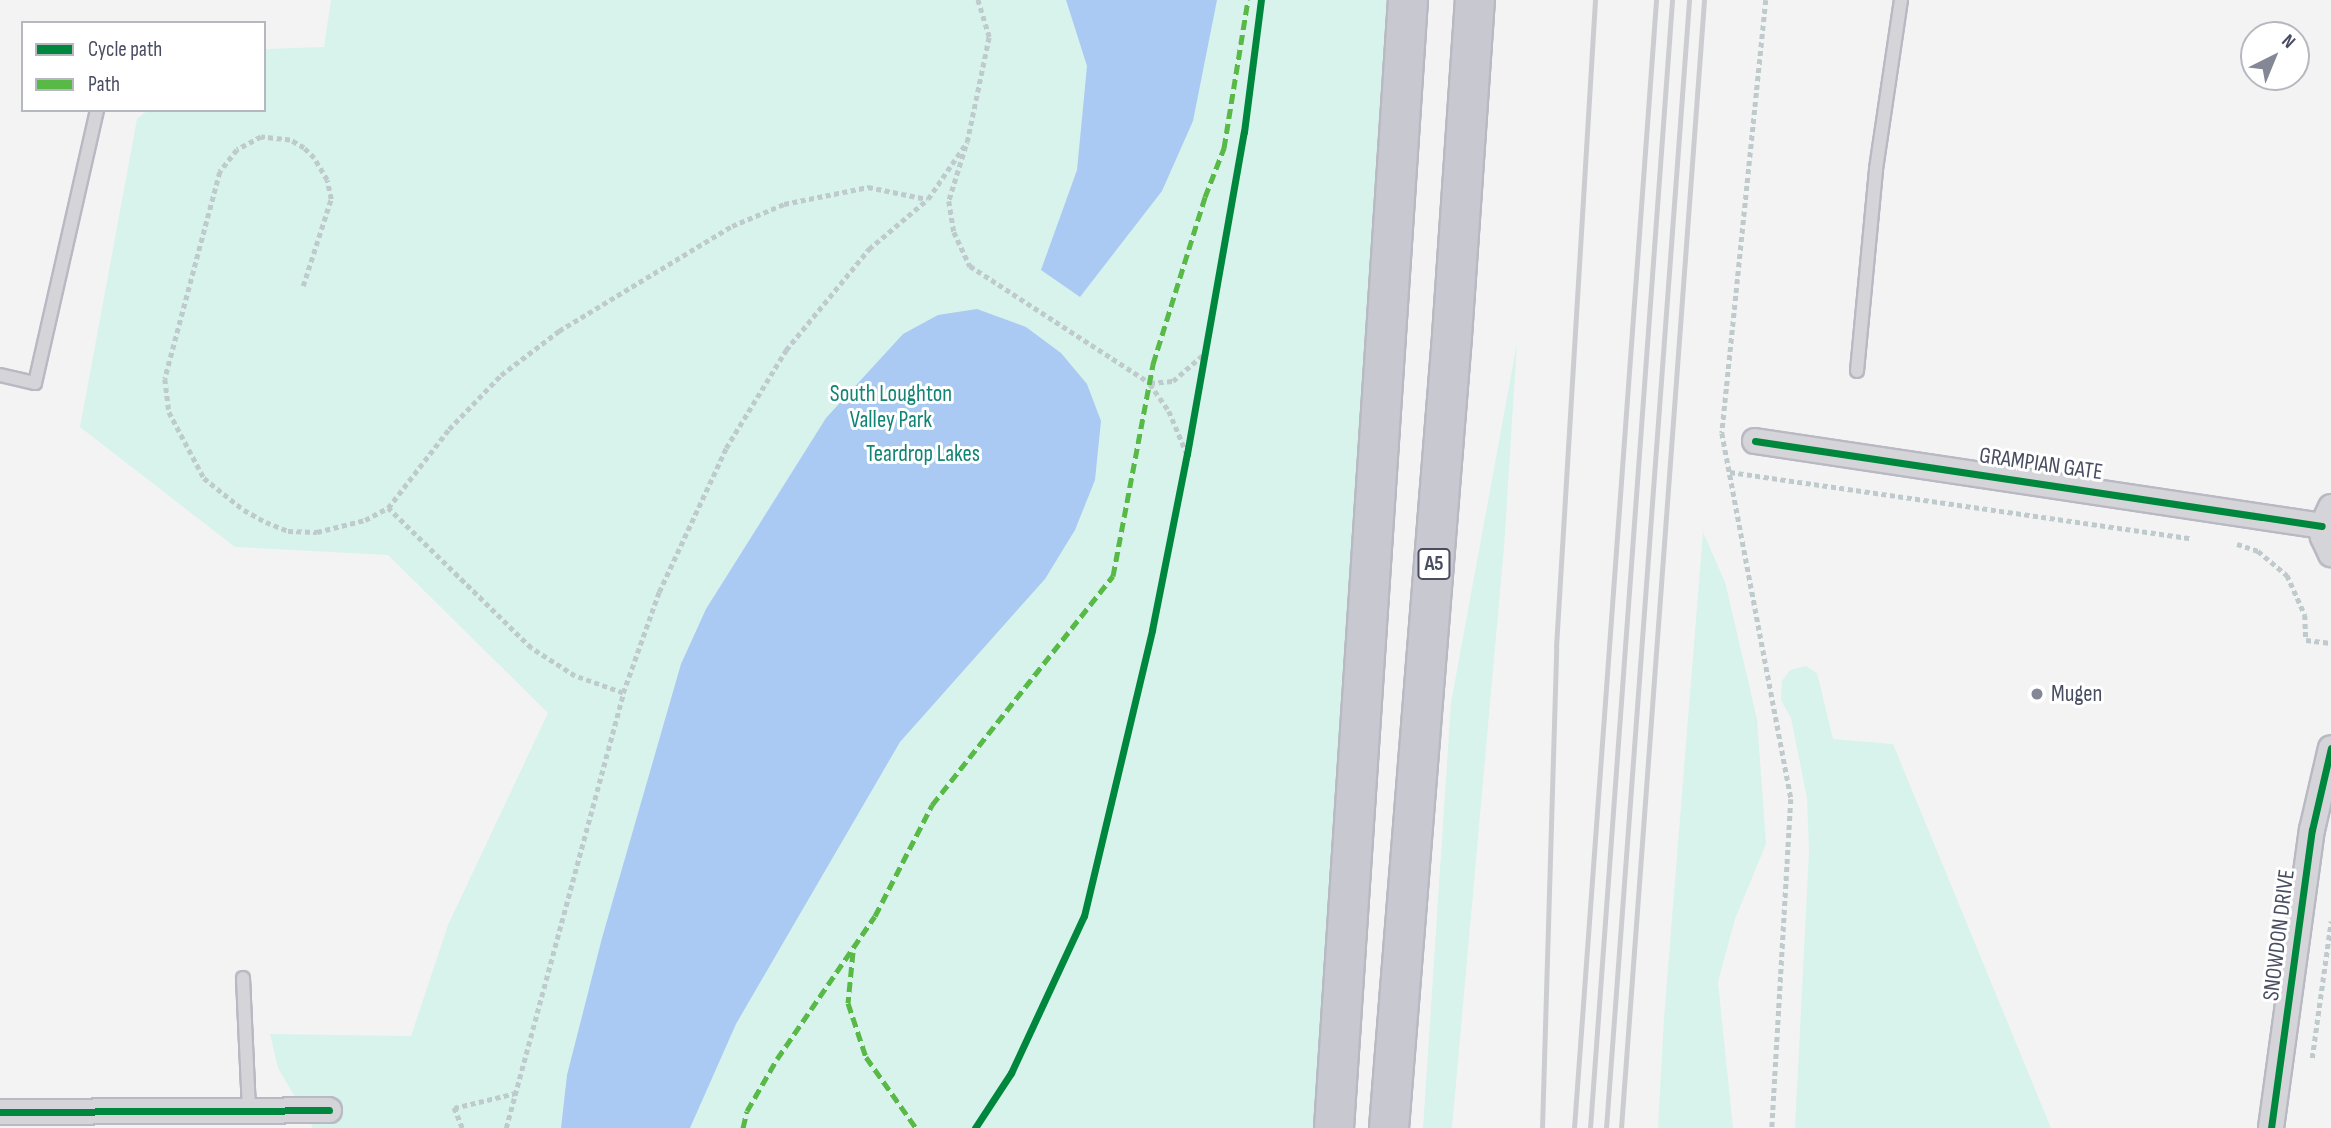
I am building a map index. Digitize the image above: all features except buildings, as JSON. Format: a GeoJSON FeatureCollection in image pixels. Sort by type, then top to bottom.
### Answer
{"type":"FeatureCollection","features":[{"type":"Feature","properties":{"kind":"highway"},"geometry":{"type":"LineString","coordinates":[[1335,1128],[1408,0]]}},
{"type":"Feature","properties":{"kind":"highway","name":"A5"},"geometry":{"type":"LineString","coordinates":[[1389,1128],[1451,350],[1475,0]]}},
{"type":"Feature","properties":{"kind":"street","name":"GRAMPIAN GATE"},"geometry":{"type":"LineString","coordinates":[[1755,441],[2327,516]]}},
{"type":"Feature","properties":{"kind":"street"},"geometry":{"type":"LineString","coordinates":[[2327,516],[2323,537],[2331,554]]}},
{"type":"Feature","properties":{"kind":"street","name":"SNOWDON DRIVE"},"geometry":{"type":"LineString","coordinates":[[2271,1128],[2312,830],[2331,748]]}},
{"type":"Feature","properties":{"kind":"street"},"geometry":{"type":"LineString","coordinates":[[0,1112],[249,1111],[288,1119],[329,1110]]}},
{"type":"Feature","properties":{"kind":"lane"},"geometry":{"type":"LineString","coordinates":[[1857,371],[1876,169],[1901,0]]}},
{"type":"Feature","properties":{"kind":"lane"},"geometry":{"type":"LineString","coordinates":[[0,375],[35,383],[97,112]]}},
{"type":"Feature","properties":{"kind":"lane"},"geometry":{"type":"LineString","coordinates":[[243,978],[249,1111]]}},
{"type":"Feature","properties":{"kind":"path"},"geometry":{"type":"LineString","coordinates":[[978,0],[989,37],[967,142],[949,201],[954,232],[970,266],[1150,383],[1169,411],[1187,454]]}},
{"type":"Feature","properties":{"kind":"path"},"geometry":{"type":"LineString","coordinates":[[1766,0],[1722,433],[1791,799],[1772,1128]]}},
{"type":"Feature","properties":{"kind":"path"},"geometry":{"type":"LineString","coordinates":[[303,286],[331,199],[327,180],[314,158],[304,148],[290,140],[261,137],[237,150],[220,172],[165,379],[169,412],[204,478],[266,522],[288,531],[317,532],[365,520],[388,508],[466,409],[500,375],[559,331],[732,226],[784,204],[868,187],[928,199]]}},
{"type":"Feature","properties":{"kind":"path"},"geometry":{"type":"LineString","coordinates":[[506,1128],[623,693],[659,592],[726,449],[786,350],[869,249],[928,199],[967,142]]}},
{"type":"Feature","properties":{"kind":"path"},"geometry":{"type":"LineString","coordinates":[[1201,367],[1205,341]]}},
{"type":"Feature","properties":{"kind":"path"},"geometry":{"type":"LineString","coordinates":[[1150,383],[1173,381],[1203,355]]}},
{"type":"Feature","properties":{"kind":"path"},"geometry":{"type":"LineString","coordinates":[[1185,468],[1189,442]]}},
{"type":"Feature","properties":{"kind":"path"},"geometry":{"type":"LineString","coordinates":[[1730,472],[2199,539]]}},
{"type":"Feature","properties":{"kind":"path"},"geometry":{"type":"LineString","coordinates":[[388,508],[531,648],[575,676],[623,693]]}},
{"type":"Feature","properties":{"kind":"path"},"geometry":{"type":"LineString","coordinates":[[2226,543],[2258,551],[2287,575],[2305,615],[2306,640],[2331,642]]}},
{"type":"Feature","properties":{"kind":"path"},"geometry":{"type":"LineString","coordinates":[[462,1128],[454,1108],[516,1093]]}},
{"type":"Feature","properties":{"kind":"green space","name":"Teardrop Lakes"},"geometry":{"type":"Polygon","coordinates":[[[331,0],[1408,0],[1334,1128],[313,1128],[278,1068],[270,1034],[411,1036],[448,925],[548,713],[388,555],[235,547],[80,427],[137,119],[146,112],[266,112],[266,49],[324,47],[331,0]]]}},
{"type":"Feature","properties":{"kind":"green space"},"geometry":{"type":"Polygon","coordinates":[[[1517,343],[1504,547],[1452,1128],[1423,1128],[1451,703],[1517,343]]]}},
{"type":"Feature","properties":{"kind":"green space"},"geometry":{"type":"Polygon","coordinates":[[[1703,532],[1725,582],[1757,719],[1766,844],[1735,919],[1718,982],[1733,1128],[1658,1128],[1664,1018],[1703,532]]]}},
{"type":"Feature","properties":{"kind":"green space"},"geometry":{"type":"Polygon","coordinates":[[[1806,666],[1817,673],[1833,739],[1893,744],[2051,1128],[1795,1128],[1809,851],[1807,798],[1791,718],[1781,700],[1782,681],[1790,670],[1806,666]]]}},
{"type":"Feature","properties":{"kind":"water"},"geometry":{"type":"Polygon","coordinates":[[[1066,0],[1217,0],[1193,121],[1162,191],[1080,297],[1041,270],[1077,170],[1087,66],[1066,0]]]}},
{"type":"Feature","properties":{"kind":"water","name":"Teardrop Lakes"},"geometry":{"type":"Polygon","coordinates":[[[977,309],[1026,327],[1061,353],[1087,384],[1101,421],[1095,480],[1075,530],[1045,579],[900,742],[736,1024],[690,1128],[561,1128],[567,1075],[602,938],[681,664],[706,609],[826,418],[903,334],[938,315],[977,309]]]}},
{"type":"Feature","properties":{"kind":"railway"},"geometry":{"type":"LineString","coordinates":[[1542,1128],[1556,647],[1595,0]]}},
{"type":"Feature","properties":{"kind":"railway"},"geometry":{"type":"LineString","coordinates":[[1574,1128],[1656,0]]}},
{"type":"Feature","properties":{"kind":"railway"},"geometry":{"type":"LineString","coordinates":[[1590,1128],[1672,0]]}},
{"type":"Feature","properties":{"kind":"railway"},"geometry":{"type":"LineString","coordinates":[[1606,1128],[1689,0]]}},
{"type":"Feature","properties":{"kind":"railway"},"geometry":{"type":"LineString","coordinates":[[1621,1128],[1704,0]]}},
{"type":"Feature","properties":{"kind":"marked path"},"geometry":{"type":"LineString","coordinates":[[743,1128],[747,1111],[777,1059],[875,916],[932,805],[1113,576],[1153,364],[1205,197],[1224,148],[1248,0]]}},
{"type":"Feature","properties":{"kind":"marked path"},"geometry":{"type":"LineString","coordinates":[[853,952],[848,1003],[866,1057],[916,1128]]}},
{"type":"Feature","properties":{"kind":"cycle path"},"geometry":{"type":"LineString","coordinates":[[975,1128],[1011,1073],[1084,916],[1152,630],[1187,454],[1244,132],[1261,0]]}},
{"type":"Feature","properties":{"kind":"cycle path"},"geometry":{"type":"LineString","coordinates":[[1755,441],[2322,526]]}},
{"type":"Feature","properties":{"kind":"cycle path"},"geometry":{"type":"LineString","coordinates":[[2271,1128],[2312,830],[2331,748]]}},
{"type":"Feature","properties":{"kind":"cycle path"},"geometry":{"type":"LineString","coordinates":[[0,1112],[329,1110]]}},
{"type":"Feature","properties":{"kind":"place","name":"Mugen"},"geometry":{"type":"Point","coordinates":[2037,694]}},
{"type":"Feature","properties":{"kind":"park label","name":"South Loughton Valley Park"},"geometry":{"type":"Point","coordinates":[891,407]}}]}
